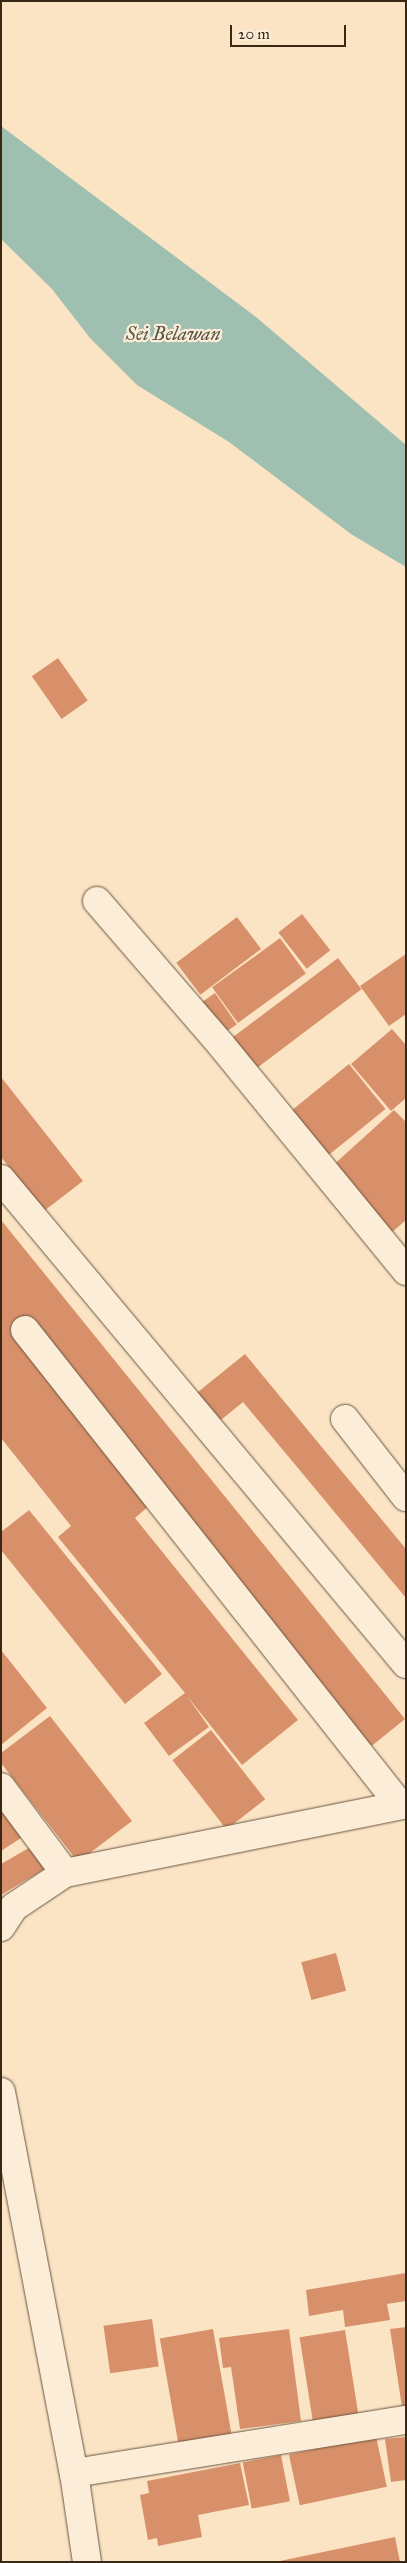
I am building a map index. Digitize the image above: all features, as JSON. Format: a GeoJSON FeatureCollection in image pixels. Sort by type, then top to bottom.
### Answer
{"type":"FeatureCollection","features":[{"type":"Feature","properties":{"kind":"street"},"geometry":{"type":"LineString","coordinates":[[97,901],[222,1046],[406,1271]]}},
{"type":"Feature","properties":{"kind":"street"},"geometry":{"type":"LineString","coordinates":[[1,1179],[406,1664]]}},
{"type":"Feature","properties":{"kind":"street"},"geometry":{"type":"LineString","coordinates":[[1,1927],[14,1907],[65,1873],[403,1805],[26,1330]]}},
{"type":"Feature","properties":{"kind":"street"},"geometry":{"type":"LineString","coordinates":[[345,1418],[406,1497]]}},
{"type":"Feature","properties":{"kind":"street"},"geometry":{"type":"LineString","coordinates":[[1,1786],[65,1873]]}},
{"type":"Feature","properties":{"kind":"street"},"geometry":{"type":"LineString","coordinates":[[1,2092],[74,2473],[87,2562]]}},
{"type":"Feature","properties":{"kind":"street"},"geometry":{"type":"LineString","coordinates":[[74,2473],[406,2420]]}},
{"type":"Feature","properties":{"kind":"water","name":"Sei Belawan"},"geometry":{"type":"Polygon","coordinates":[[[1,126],[256,317],[406,445],[406,567],[351,534],[229,442],[137,385],[90,338],[52,289],[1,239],[1,126]]]}},
{"type":"Feature","properties":{"kind":"building"},"geometry":{"type":"Polygon","coordinates":[[[58,658],[88,701],[62,719],[32,676],[58,658]]]}},
{"type":"Feature","properties":{"kind":"building"},"geometry":{"type":"Polygon","coordinates":[[[302,914],[330,950],[307,969],[278,932],[302,914]]]}},
{"type":"Feature","properties":{"kind":"building"},"geometry":{"type":"Polygon","coordinates":[[[237,917],[261,949],[200,995],[176,963],[237,917]]]}},
{"type":"Feature","properties":{"kind":"building"},"geometry":{"type":"Polygon","coordinates":[[[280,938],[306,974],[238,1023],[212,987],[280,938]]]}},
{"type":"Feature","properties":{"kind":"building"},"geometry":{"type":"Polygon","coordinates":[[[406,954],[406,1014],[389,1026],[360,986],[406,954]]]}},
{"type":"Feature","properties":{"kind":"building"},"geometry":{"type":"Polygon","coordinates":[[[338,958],[361,989],[249,1074],[225,1043],[338,958]]]}},
{"type":"Feature","properties":{"kind":"building"},"geometry":{"type":"Polygon","coordinates":[[[215,993],[237,1024],[217,1038],[195,1007],[215,993]]]}},
{"type":"Feature","properties":{"kind":"building"},"geometry":{"type":"Polygon","coordinates":[[[392,1029],[406,1045],[406,1098],[391,1111],[351,1064],[392,1029]]]}},
{"type":"Feature","properties":{"kind":"building"},"geometry":{"type":"Polygon","coordinates":[[[349,1064],[386,1109],[319,1163],[283,1117],[349,1064]]]}},
{"type":"Feature","properties":{"kind":"building"},"geometry":{"type":"Polygon","coordinates":[[[1,1077],[83,1181],[44,1211],[1,1157],[1,1077]]]}},
{"type":"Feature","properties":{"kind":"building"},"geometry":{"type":"Polygon","coordinates":[[[394,1110],[406,1122],[406,1220],[383,1240],[330,1168],[394,1110]]]}},
{"type":"Feature","properties":{"kind":"building"},"geometry":{"type":"Polygon","coordinates":[[[1,1220],[405,1719],[364,1752],[1,1304],[1,1220]]]}},
{"type":"Feature","properties":{"kind":"building"},"geometry":{"type":"Polygon","coordinates":[[[10,1286],[32,1314],[10,1331],[150,1505],[135,1518],[298,1720],[242,1765],[187,1696],[209,1727],[169,1756],[144,1723],[185,1693],[58,1537],[71,1526],[1,1438],[1,1293],[10,1286]]]}},
{"type":"Feature","properties":{"kind":"building"},"geometry":{"type":"Polygon","coordinates":[[[245,1354],[406,1549],[406,1598],[243,1402],[216,1424],[193,1396],[245,1354]]]}},
{"type":"Feature","properties":{"kind":"building"},"geometry":{"type":"Polygon","coordinates":[[[29,1510],[162,1674],[125,1704],[1,1550],[1,1532],[29,1510]]]}},
{"type":"Feature","properties":{"kind":"building"},"geometry":{"type":"Polygon","coordinates":[[[1,1650],[47,1708],[1,1745],[1,1650]]]}},
{"type":"Feature","properties":{"kind":"building"},"geometry":{"type":"Polygon","coordinates":[[[50,1716],[132,1821],[78,1862],[1,1763],[1,1753],[50,1716]]]}},
{"type":"Feature","properties":{"kind":"building"},"geometry":{"type":"Polygon","coordinates":[[[211,1730],[265,1799],[227,1830],[172,1760],[211,1730]]]}},
{"type":"Feature","properties":{"kind":"building"},"geometry":{"type":"Polygon","coordinates":[[[1,1806],[21,1838],[1,1851],[1,1806]]]}},
{"type":"Feature","properties":{"kind":"building"},"geometry":{"type":"Polygon","coordinates":[[[34,1845],[48,1867],[1,1895],[1,1864],[34,1845]]]}},
{"type":"Feature","properties":{"kind":"building"},"geometry":{"type":"Polygon","coordinates":[[[336,1953],[346,1991],[311,2000],[301,1962],[336,1953]]]}},
{"type":"Feature","properties":{"kind":"building"},"geometry":{"type":"Polygon","coordinates":[[[406,2273],[406,2301],[387,2304],[390,2320],[345,2327],[343,2310],[309,2316],[306,2290],[406,2273]]]}},
{"type":"Feature","properties":{"kind":"building"},"geometry":{"type":"Polygon","coordinates":[[[152,2319],[159,2367],[110,2373],[103,2326],[152,2319]]]}},
{"type":"Feature","properties":{"kind":"building"},"geometry":{"type":"Polygon","coordinates":[[[406,2327],[406,2407],[402,2407],[390,2329],[406,2327]]]}},
{"type":"Feature","properties":{"kind":"building"},"geometry":{"type":"Polygon","coordinates":[[[213,2329],[232,2439],[179,2449],[160,2338],[213,2329]]]}},
{"type":"Feature","properties":{"kind":"building"},"geometry":{"type":"Polygon","coordinates":[[[289,2329],[301,2421],[240,2429],[231,2367],[223,2368],[219,2338],[289,2329]]]}},
{"type":"Feature","properties":{"kind":"building"},"geometry":{"type":"Polygon","coordinates":[[[345,2330],[358,2415],[313,2422],[300,2337],[345,2330]]]}},
{"type":"Feature","properties":{"kind":"building"},"geometry":{"type":"Polygon","coordinates":[[[376,2436],[387,2487],[300,2505],[289,2455],[376,2436]]]}},
{"type":"Feature","properties":{"kind":"building"},"geometry":{"type":"Polygon","coordinates":[[[406,2437],[406,2480],[391,2482],[385,2439],[406,2437]]]}},
{"type":"Feature","properties":{"kind":"building"},"geometry":{"type":"Polygon","coordinates":[[[281,2455],[290,2501],[252,2509],[243,2462],[281,2455]]]}},
{"type":"Feature","properties":{"kind":"building"},"geometry":{"type":"Polygon","coordinates":[[[240,2463],[249,2505],[198,2515],[202,2537],[158,2546],[157,2538],[148,2540],[140,2495],[149,2493],[147,2481],[240,2463]]]}},
{"type":"Feature","properties":{"kind":"building"},"geometry":{"type":"Polygon","coordinates":[[[395,2537],[400,2562],[280,2562],[280,2561],[395,2537]]]}}]}
